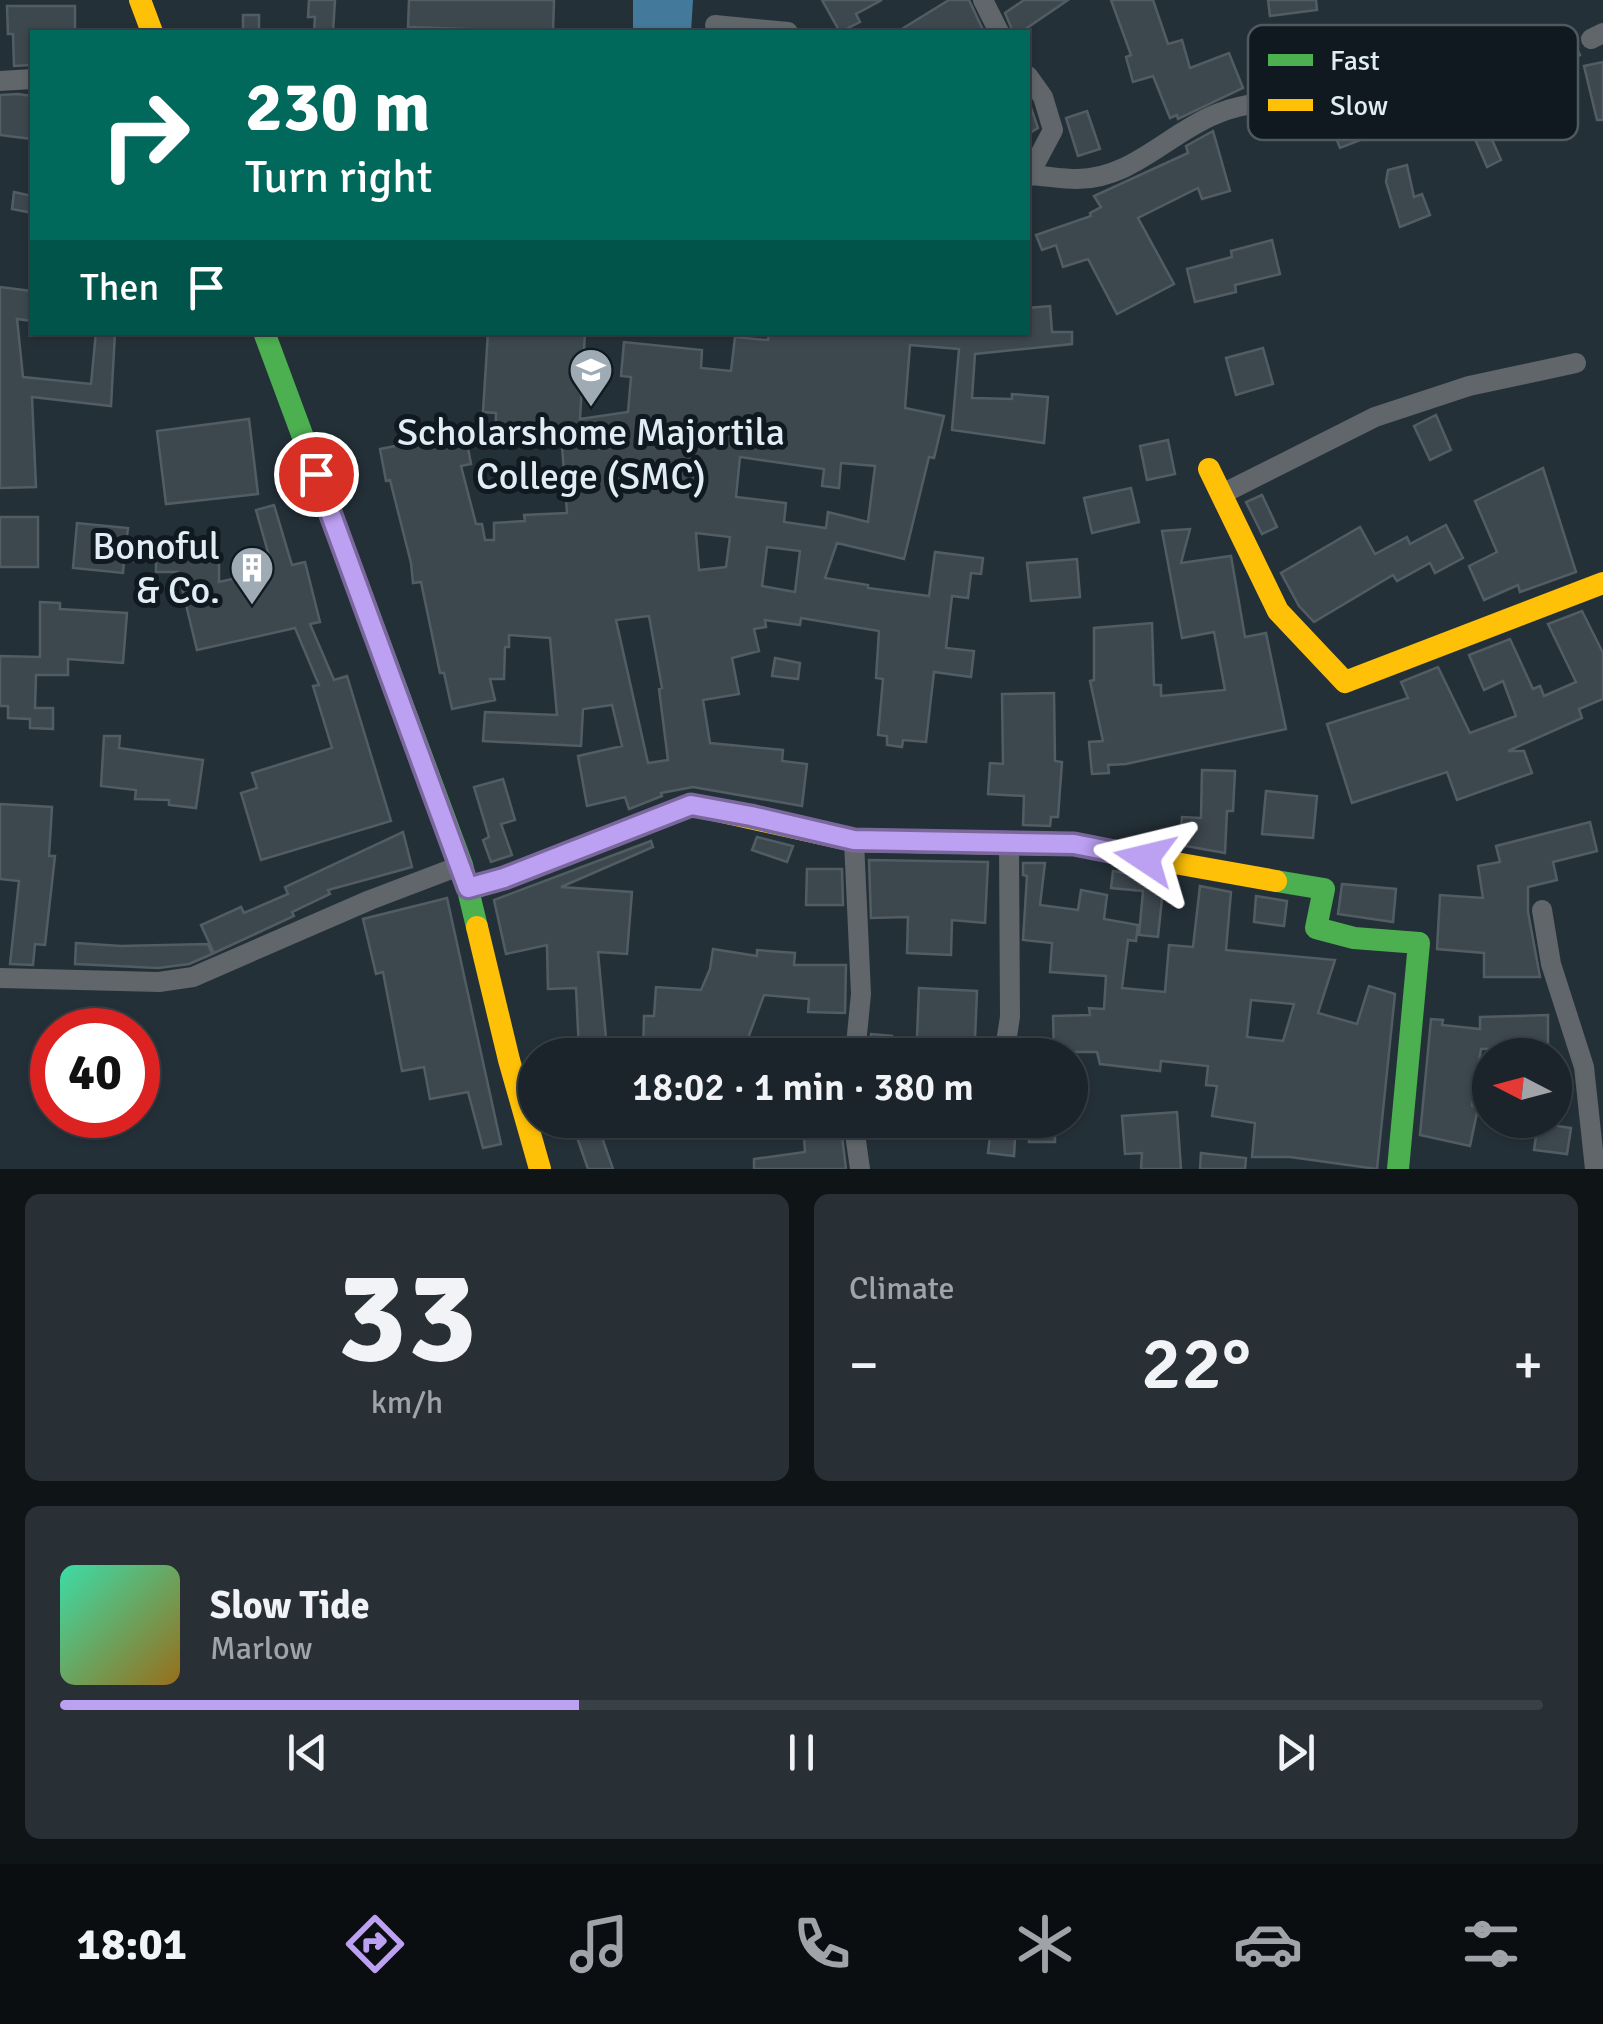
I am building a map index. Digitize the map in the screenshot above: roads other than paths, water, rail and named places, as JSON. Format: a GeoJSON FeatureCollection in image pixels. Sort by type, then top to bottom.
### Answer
{"type":"FeatureCollection","features":[{"type":"Feature","properties":{"kind":"main road"},"geometry":{"type":"LineString","coordinates":[[140,0],[151,30]]}},
{"type":"Feature","properties":{"kind":"main road"},"geometry":{"type":"LineString","coordinates":[[265,335],[462,864],[509,1060],[540,1169]]}},
{"type":"Feature","properties":{"kind":"main road"},"geometry":{"type":"LineString","coordinates":[[1209,469],[1278,611],[1345,682],[1603,583]]}},
{"type":"Feature","properties":{"kind":"main road"},"geometry":{"type":"LineString","coordinates":[[468,888],[504,878],[691,805],[854,840],[1074,844],[1324,890],[1316,928],[1354,938],[1419,943],[1398,1169]]}},
{"type":"Feature","properties":{"kind":"street"},"geometry":{"type":"LineString","coordinates":[[983,0],[998,30]]}},
{"type":"Feature","properties":{"kind":"street"},"geometry":{"type":"LineString","coordinates":[[715,26],[764,30]]}},
{"type":"Feature","properties":{"kind":"street"},"geometry":{"type":"LineString","coordinates":[[1030,79],[1044,97],[1053,130],[1030,174]]}},
{"type":"Feature","properties":{"kind":"street"},"geometry":{"type":"LineString","coordinates":[[0,81],[30,80]]}},
{"type":"Feature","properties":{"kind":"street"},"geometry":{"type":"LineString","coordinates":[[1030,176],[1080,180],[1124,169],[1213,115],[1248,105]]}},
{"type":"Feature","properties":{"kind":"street"},"geometry":{"type":"LineString","coordinates":[[1222,494],[1374,418],[1468,386],[1576,363]]}},
{"type":"Feature","properties":{"kind":"street"},"geometry":{"type":"LineString","coordinates":[[854,840],[861,994],[857,1038]]}},
{"type":"Feature","properties":{"kind":"street"},"geometry":{"type":"LineString","coordinates":[[1007,1038],[1010,1017],[1009,844]]}},
{"type":"Feature","properties":{"kind":"street"},"geometry":{"type":"LineString","coordinates":[[0,978],[158,982],[193,977],[462,864]]}},
{"type":"Feature","properties":{"kind":"street"},"geometry":{"type":"LineString","coordinates":[[1542,910],[1550,964],[1584,1067],[1595,1169]]}},
{"type":"Feature","properties":{"kind":"street"},"geometry":{"type":"LineString","coordinates":[[855,1138],[860,1169]]}},
{"type":"Feature","properties":{"kind":"water"},"geometry":{"type":"Polygon","coordinates":[[[633,0],[693,0],[691,30],[633,30],[633,0]]]}},
{"type":"Feature","properties":{"kind":"place","name":"Scholarshome Majortila College (SMC)"},"geometry":{"type":"Point","coordinates":[591,408]}},
{"type":"Feature","properties":{"kind":"place","name":"Bonoful & Co."},"geometry":{"type":"Point","coordinates":[252,606]}}]}
